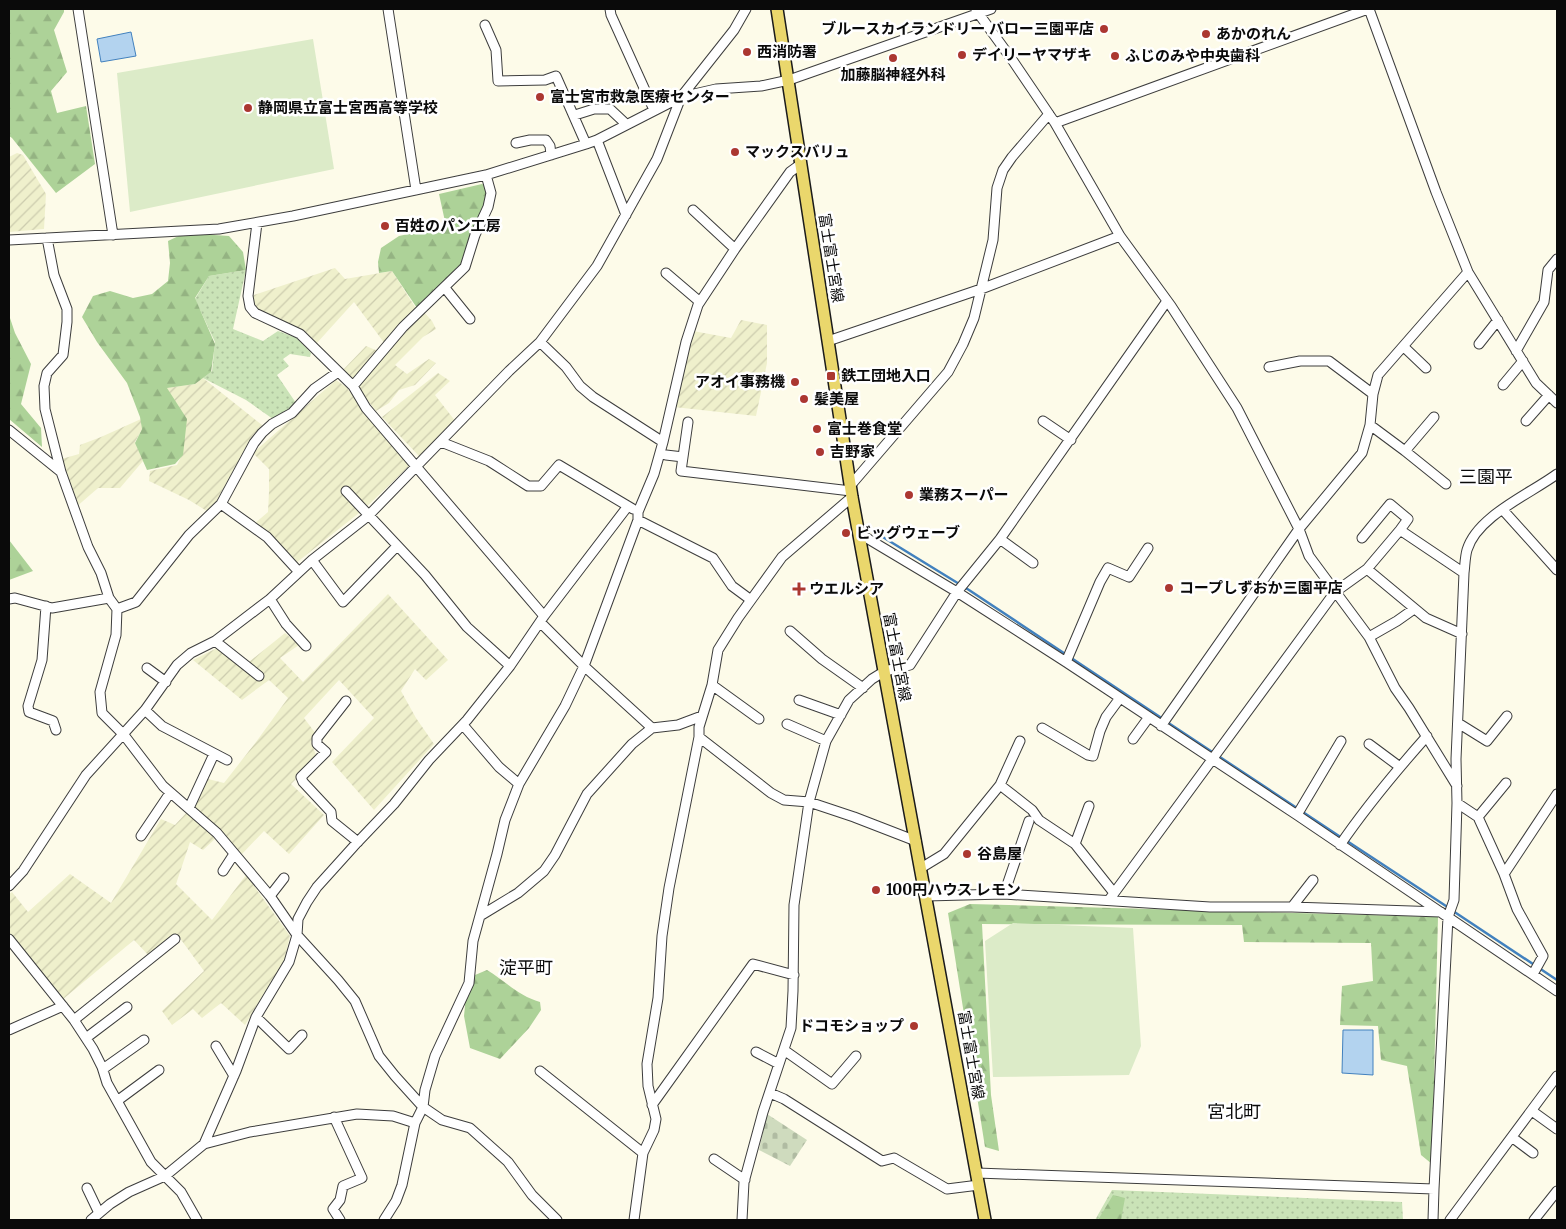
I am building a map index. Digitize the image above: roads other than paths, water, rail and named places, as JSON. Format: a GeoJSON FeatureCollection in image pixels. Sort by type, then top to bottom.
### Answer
{"type":"FeatureCollection","features":[{"type":"Feature","properties":{"kind":"main road","name":"富士富士宮線"},"geometry":{"type":"LineString","coordinates":[[777,9],[851,491],[985,1220]]}},
{"type":"Feature","properties":{"kind":"street"},"geometry":{"type":"LineString","coordinates":[[78,9],[113,235]]}},
{"type":"Feature","properties":{"kind":"street"},"geometry":{"type":"LineString","coordinates":[[388,9],[416,190]]}},
{"type":"Feature","properties":{"kind":"street"},"geometry":{"type":"LineString","coordinates":[[610,9],[654,110]]}},
{"type":"Feature","properties":{"kind":"street"},"geometry":{"type":"LineString","coordinates":[[9,886],[23,871],[86,775],[145,710],[177,665],[191,653],[216,641],[270,599],[312,560],[368,516],[509,371],[540,342],[597,266],[657,159],[681,96],[734,30],[746,9]]}},
{"type":"Feature","properties":{"kind":"street"},"geometry":{"type":"LineString","coordinates":[[9,240],[219,229],[257,223],[486,175],[597,140],[681,96],[716,89],[761,86],[789,80],[977,11],[992,9]]}},
{"type":"Feature","properties":{"kind":"street"},"geometry":{"type":"LineString","coordinates":[[1055,123],[1368,9],[1468,272],[1536,383],[1557,403]]}},
{"type":"Feature","properties":{"kind":"street"},"geometry":{"type":"LineString","coordinates":[[977,11],[1013,60],[1055,123],[1120,236],[1167,301],[1237,408],[1299,529],[1309,556],[1368,637],[1395,688],[1457,786]]}},
{"type":"Feature","properties":{"kind":"street"},"geometry":{"type":"LineString","coordinates":[[485,25],[496,50],[498,80],[545,80],[556,76],[586,144]]}},
{"type":"Feature","properties":{"kind":"street"},"geometry":{"type":"LineString","coordinates":[[575,116],[594,109],[610,109],[626,124]]}},
{"type":"Feature","properties":{"kind":"street"},"geometry":{"type":"LineString","coordinates":[[634,1220],[643,1153],[654,1130],[656,1119],[648,1086],[647,1064],[658,998],[666,908],[699,737],[699,727],[712,685],[718,650],[782,557],[851,491],[948,372],[974,318],[994,240],[997,188],[1003,170],[1049,114]]}},
{"type":"Feature","properties":{"kind":"street"},"geometry":{"type":"LineString","coordinates":[[516,143],[530,140],[546,140],[550,146],[551,155]]}},
{"type":"Feature","properties":{"kind":"street"},"geometry":{"type":"LineString","coordinates":[[597,140],[626,215]]}},
{"type":"Feature","properties":{"kind":"street"},"geometry":{"type":"LineString","coordinates":[[384,1220],[396,1201],[402,1185],[415,1123],[423,1107],[425,1090],[435,1056],[469,983],[473,941],[505,820],[519,784],[565,706],[584,666],[654,474],[686,342],[700,302],[790,172],[801,164]]}},
{"type":"Feature","properties":{"kind":"street"},"geometry":{"type":"LineString","coordinates":[[353,386],[403,327],[465,267],[475,235],[488,207],[491,193],[486,175]]}},
{"type":"Feature","properties":{"kind":"street"},"geometry":{"type":"LineString","coordinates":[[693,210],[735,249]]}},
{"type":"Feature","properties":{"kind":"street"},"geometry":{"type":"LineString","coordinates":[[257,223],[248,296],[250,306],[255,313],[300,334],[353,386],[366,408],[542,619],[584,666],[652,728]]}},
{"type":"Feature","properties":{"kind":"street"},"geometry":{"type":"LineString","coordinates":[[828,341],[980,289],[1120,236]]}},
{"type":"Feature","properties":{"kind":"street"},"geometry":{"type":"LineString","coordinates":[[47,238],[54,275],[67,309],[67,322],[63,355],[47,373],[44,386],[45,409],[61,472],[88,547],[102,573],[109,598],[117,609],[116,635],[100,692],[102,713],[124,735],[163,786],[217,833],[270,896],[297,935],[355,1001],[379,1056],[423,1107],[442,1120],[470,1128],[508,1162],[532,1195],[558,1220]]}},
{"type":"Feature","properties":{"kind":"street"},"geometry":{"type":"LineString","coordinates":[[1516,351],[1544,302],[1548,270],[1557,259]]}},
{"type":"Feature","properties":{"kind":"street"},"geometry":{"type":"LineString","coordinates":[[1164,722],[1299,529],[1362,453],[1370,425],[1372,394],[1378,375],[1468,272]]}},
{"type":"Feature","properties":{"kind":"street"},"geometry":{"type":"LineString","coordinates":[[666,273],[700,302]]}},
{"type":"Feature","properties":{"kind":"street"},"geometry":{"type":"LineString","coordinates":[[445,288],[470,319]]}},
{"type":"Feature","properties":{"kind":"street"},"geometry":{"type":"LineString","coordinates":[[742,1220],[745,1180],[763,1112],[791,1028],[794,975],[794,904],[810,802],[826,741],[849,700],[885,671],[910,665],[960,588],[1000,539],[1167,301]]}},
{"type":"Feature","properties":{"kind":"street"},"geometry":{"type":"LineString","coordinates":[[1479,344],[1498,320]]}},
{"type":"Feature","properties":{"kind":"street"},"geometry":{"type":"LineString","coordinates":[[540,342],[566,367],[580,386],[592,396],[663,442]]}},
{"type":"Feature","properties":{"kind":"street"},"geometry":{"type":"LineString","coordinates":[[1404,347],[1426,368]]}},
{"type":"Feature","properties":{"kind":"street"},"geometry":{"type":"LineString","coordinates":[[1269,367],[1300,361],[1329,361],[1372,394]]}},
{"type":"Feature","properties":{"kind":"street"},"geometry":{"type":"LineString","coordinates":[[1503,385],[1522,361]]}},
{"type":"Feature","properties":{"kind":"street"},"geometry":{"type":"LineString","coordinates":[[117,609],[136,602],[189,535],[221,504],[258,438],[272,424],[292,412],[314,390],[338,372]]}},
{"type":"Feature","properties":{"kind":"street"},"geometry":{"type":"LineString","coordinates":[[1526,421],[1549,395]]}},
{"type":"Feature","properties":{"kind":"street"},"geometry":{"type":"LineString","coordinates":[[1405,450],[1434,417]]}},
{"type":"Feature","properties":{"kind":"street"},"geometry":{"type":"LineString","coordinates":[[1043,421],[1070,440]]}},
{"type":"Feature","properties":{"kind":"street"},"geometry":{"type":"LineString","coordinates":[[688,422],[681,471],[851,491]]}},
{"type":"Feature","properties":{"kind":"street"},"geometry":{"type":"LineString","coordinates":[[1370,425],[1405,450],[1446,484]]}},
{"type":"Feature","properties":{"kind":"street"},"geometry":{"type":"LineString","coordinates":[[9,430],[61,472]]}},
{"type":"Feature","properties":{"kind":"street"},"geometry":{"type":"LineString","coordinates":[[441,442],[490,461],[528,486],[541,486],[559,465],[628,506],[638,516],[714,558],[732,586],[751,600]]}},
{"type":"Feature","properties":{"kind":"street"},"geometry":{"type":"LineString","coordinates":[[666,455],[683,458]]}},
{"type":"Feature","properties":{"kind":"street"},"geometry":{"type":"LineString","coordinates":[[1557,474],[1488,519],[1467,549],[1464,573],[1458,723],[1454,900],[1448,912],[1434,1216],[1448,1220],[1513,1138],[1557,1076]]}},
{"type":"Feature","properties":{"kind":"street"},"geometry":{"type":"LineString","coordinates":[[346,491],[425,575],[466,626],[510,666]]}},
{"type":"Feature","properties":{"kind":"street"},"geometry":{"type":"LineString","coordinates":[[221,504],[267,537],[298,572]]}},
{"type":"Feature","properties":{"kind":"street"},"geometry":{"type":"LineString","coordinates":[[1112,897],[1335,592],[1367,569],[1408,519],[1390,504],[1362,538]]}},
{"type":"Feature","properties":{"kind":"street"},"geometry":{"type":"LineString","coordinates":[[204,1144],[234,1076],[256,1017],[289,962],[297,935],[298,919],[307,902],[318,887],[394,804],[429,760],[463,725],[510,666],[542,619],[628,506]]}},
{"type":"Feature","properties":{"kind":"street"},"geometry":{"type":"LineString","coordinates":[[1503,510],[1557,570]]}},
{"type":"Feature","properties":{"kind":"street"},"geometry":{"type":"LineString","coordinates":[[1400,530],[1464,573]]}},
{"type":"Feature","properties":{"kind":"street"},"geometry":{"type":"LineString","coordinates":[[860,534],[960,588],[1068,658],[1120,698],[1149,717],[1164,722],[1536,969],[1557,991]]}},
{"type":"Feature","properties":{"kind":"street"},"geometry":{"type":"LineString","coordinates":[[1000,539],[1033,563]]}},
{"type":"Feature","properties":{"kind":"street"},"geometry":{"type":"LineString","coordinates":[[312,560],[343,602],[397,546]]}},
{"type":"Feature","properties":{"kind":"street"},"geometry":{"type":"LineString","coordinates":[[1068,658],[1100,582],[1108,568],[1129,577],[1148,548]]}},
{"type":"Feature","properties":{"kind":"street"},"geometry":{"type":"LineString","coordinates":[[1367,569],[1426,618],[1462,634]]}},
{"type":"Feature","properties":{"kind":"street"},"geometry":{"type":"LineString","coordinates":[[9,599],[15,598],[52,608],[109,598]]}},
{"type":"Feature","properties":{"kind":"street"},"geometry":{"type":"LineString","coordinates":[[270,599],[286,624],[306,646]]}},
{"type":"Feature","properties":{"kind":"street"},"geometry":{"type":"LineString","coordinates":[[46,606],[42,660],[28,706],[29,712],[53,721],[56,730]]}},
{"type":"Feature","properties":{"kind":"street"},"geometry":{"type":"LineString","coordinates":[[1368,637],[1414,609]]}},
{"type":"Feature","properties":{"kind":"street"},"geometry":{"type":"LineString","coordinates":[[790,632],[822,659],[863,688]]}},
{"type":"Feature","properties":{"kind":"street"},"geometry":{"type":"LineString","coordinates":[[216,641],[259,676]]}},
{"type":"Feature","properties":{"kind":"street"},"geometry":{"type":"LineString","coordinates":[[147,668],[166,682]]}},
{"type":"Feature","properties":{"kind":"street"},"geometry":{"type":"LineString","coordinates":[[712,685],[759,719]]}},
{"type":"Feature","properties":{"kind":"street"},"geometry":{"type":"LineString","coordinates":[[1042,728],[1088,755],[1094,756],[1100,731],[1106,717],[1120,698]]}},
{"type":"Feature","properties":{"kind":"street"},"geometry":{"type":"LineString","coordinates":[[799,700],[841,715]]}},
{"type":"Feature","properties":{"kind":"street"},"geometry":{"type":"LineString","coordinates":[[346,701],[317,738],[317,744],[326,752],[301,777],[302,782],[331,812],[332,821],[358,842]]}},
{"type":"Feature","properties":{"kind":"street"},"geometry":{"type":"LineString","coordinates":[[145,710],[162,726],[227,760]]}},
{"type":"Feature","properties":{"kind":"street"},"geometry":{"type":"LineString","coordinates":[[480,916],[518,893],[544,871],[559,848],[587,794],[632,744],[652,728],[678,725],[702,716]]}},
{"type":"Feature","properties":{"kind":"street"},"geometry":{"type":"LineString","coordinates":[[1458,723],[1487,741],[1507,716]]}},
{"type":"Feature","properties":{"kind":"street"},"geometry":{"type":"LineString","coordinates":[[1133,739],[1149,717]]}},
{"type":"Feature","properties":{"kind":"street"},"geometry":{"type":"LineString","coordinates":[[787,724],[826,741]]}},
{"type":"Feature","properties":{"kind":"street"},"geometry":{"type":"LineString","coordinates":[[463,725],[499,767],[519,784]]}},
{"type":"Feature","properties":{"kind":"street"},"geometry":{"type":"LineString","coordinates":[[1343,841],[1400,767],[1427,736]]}},
{"type":"Feature","properties":{"kind":"street"},"geometry":{"type":"LineString","coordinates":[[699,737],[771,793],[784,800],[810,802],[916,841]]}},
{"type":"Feature","properties":{"kind":"street"},"geometry":{"type":"LineString","coordinates":[[921,868],[944,854],[1000,785],[1020,741]]}},
{"type":"Feature","properties":{"kind":"street"},"geometry":{"type":"LineString","coordinates":[[1299,811],[1341,741]]}},
{"type":"Feature","properties":{"kind":"street"},"geometry":{"type":"LineString","coordinates":[[1369,744],[1400,767]]}},
{"type":"Feature","properties":{"kind":"street"},"geometry":{"type":"LineString","coordinates":[[189,808],[214,754]]}},
{"type":"Feature","properties":{"kind":"street"},"geometry":{"type":"LineString","coordinates":[[1478,817],[1506,783]]}},
{"type":"Feature","properties":{"kind":"street"},"geometry":{"type":"LineString","coordinates":[[1000,785],[1032,810],[1039,820],[1075,844],[1112,897]]}},
{"type":"Feature","properties":{"kind":"street"},"geometry":{"type":"LineString","coordinates":[[141,836],[170,793]]}},
{"type":"Feature","properties":{"kind":"street"},"geometry":{"type":"LineString","coordinates":[[1504,874],[1554,807],[1557,794]]}},
{"type":"Feature","properties":{"kind":"street"},"geometry":{"type":"LineString","coordinates":[[1457,803],[1478,817],[1517,908],[1544,956],[1536,969]]}},
{"type":"Feature","properties":{"kind":"street"},"geometry":{"type":"LineString","coordinates":[[1075,844],[1089,806]]}},
{"type":"Feature","properties":{"kind":"street"},"geometry":{"type":"LineString","coordinates":[[1004,894],[1029,821]]}},
{"type":"Feature","properties":{"kind":"street"},"geometry":{"type":"LineString","coordinates":[[223,871],[234,854]]}},
{"type":"Feature","properties":{"kind":"street"},"geometry":{"type":"LineString","coordinates":[[270,896],[284,878]]}},
{"type":"Feature","properties":{"kind":"street"},"geometry":{"type":"LineString","coordinates":[[1292,907],[1313,880]]}},
{"type":"Feature","properties":{"kind":"street"},"geometry":{"type":"LineString","coordinates":[[926,896],[1004,894],[1112,897],[1210,907],[1292,907],[1448,912]]}},
{"type":"Feature","properties":{"kind":"street"},"geometry":{"type":"LineString","coordinates":[[9,939],[74,1020],[103,1069],[107,1083],[151,1162],[181,1192],[197,1220]]}},
{"type":"Feature","properties":{"kind":"street"},"geometry":{"type":"LineString","coordinates":[[74,1020],[175,939]]}},
{"type":"Feature","properties":{"kind":"street"},"geometry":{"type":"LineString","coordinates":[[652,1104],[753,964],[794,975]]}},
{"type":"Feature","properties":{"kind":"street"},"geometry":{"type":"LineString","coordinates":[[9,1030],[63,1006]]}},
{"type":"Feature","properties":{"kind":"street"},"geometry":{"type":"LineString","coordinates":[[86,1038],[127,1007]]}},
{"type":"Feature","properties":{"kind":"street"},"geometry":{"type":"LineString","coordinates":[[256,1017],[288,1049],[302,1035]]}},
{"type":"Feature","properties":{"kind":"street"},"geometry":{"type":"LineString","coordinates":[[103,1069],[144,1040]]}},
{"type":"Feature","properties":{"kind":"street"},"geometry":{"type":"LineString","coordinates":[[216,1046],[234,1076]]}},
{"type":"Feature","properties":{"kind":"street"},"geometry":{"type":"LineString","coordinates":[[784,1050],[832,1084],[856,1056]]}},
{"type":"Feature","properties":{"kind":"street"},"geometry":{"type":"LineString","coordinates":[[756,1052],[780,1064]]}},
{"type":"Feature","properties":{"kind":"street"},"geometry":{"type":"LineString","coordinates":[[117,1101],[159,1070]]}},
{"type":"Feature","properties":{"kind":"street"},"geometry":{"type":"LineString","coordinates":[[540,1070],[643,1153]]}},
{"type":"Feature","properties":{"kind":"street"},"geometry":{"type":"LineString","coordinates":[[770,1093],[784,1099],[882,1161],[894,1158],[947,1189],[978,1179],[1434,1189]]}},
{"type":"Feature","properties":{"kind":"street"},"geometry":{"type":"LineString","coordinates":[[1532,1111],[1557,1129]]}},
{"type":"Feature","properties":{"kind":"street"},"geometry":{"type":"LineString","coordinates":[[91,1220],[110,1204],[129,1192],[165,1176],[204,1144],[250,1132],[357,1114],[393,1116],[415,1123]]}},
{"type":"Feature","properties":{"kind":"street"},"geometry":{"type":"LineString","coordinates":[[334,1117],[362,1178],[342,1186],[340,1200],[334,1209],[340,1220]]}},
{"type":"Feature","properties":{"kind":"street"},"geometry":{"type":"LineString","coordinates":[[1513,1138],[1533,1153]]}},
{"type":"Feature","properties":{"kind":"street"},"geometry":{"type":"LineString","coordinates":[[714,1159],[745,1180]]}},
{"type":"Feature","properties":{"kind":"street"},"geometry":{"type":"LineString","coordinates":[[87,1188],[99,1213]]}},
{"type":"Feature","properties":{"kind":"street"},"geometry":{"type":"LineString","coordinates":[[1534,1220],[1557,1191]]}},
{"type":"Feature","properties":{"kind":"water"},"geometry":{"type":"Polygon","coordinates":[[[131,32],[136,56],[101,62],[97,39],[131,32]]]}},
{"type":"Feature","properties":{"kind":"water"},"geometry":{"type":"Polygon","coordinates":[[[1343,1030],[1373,1030],[1373,1075],[1342,1073],[1343,1030]]]}},
{"type":"Feature","properties":{"kind":"waterway"},"geometry":{"type":"LineString","coordinates":[[873,531],[969,590],[1163,719]]}},
{"type":"Feature","properties":{"kind":"waterway"},"geometry":{"type":"LineString","coordinates":[[1167,722],[1342,838]]}},
{"type":"Feature","properties":{"kind":"waterway"},"geometry":{"type":"LineString","coordinates":[[1347,841],[1449,908]]}},
{"type":"Feature","properties":{"kind":"waterway"},"geometry":{"type":"LineString","coordinates":[[1453,911],[1557,980]]}},
{"type":"Feature","properties":{"kind":"place","name":"ブルースカイランドリー バロー三園平店"},"geometry":{"type":"Point","coordinates":[1104,29]}},
{"type":"Feature","properties":{"kind":"place","name":"あかのれん"},"geometry":{"type":"Point","coordinates":[1206,34]}},
{"type":"Feature","properties":{"kind":"place","name":"西消防署"},"geometry":{"type":"Point","coordinates":[747,52]}},
{"type":"Feature","properties":{"kind":"place","name":"デイリーヤマザキ"},"geometry":{"type":"Point","coordinates":[962,55]}},
{"type":"Feature","properties":{"kind":"place","name":"ふじのみや中央歯科"},"geometry":{"type":"Point","coordinates":[1115,56]}},
{"type":"Feature","properties":{"kind":"place","name":"加藤脳神経外科"},"geometry":{"type":"Point","coordinates":[893,58]}},
{"type":"Feature","properties":{"kind":"place","name":"富士宮市救急医療センター"},"geometry":{"type":"Point","coordinates":[540,97]}},
{"type":"Feature","properties":{"kind":"place","name":"静岡県立富士宮西高等学校"},"geometry":{"type":"Point","coordinates":[248,108]}},
{"type":"Feature","properties":{"kind":"place","name":"マックスバリュ"},"geometry":{"type":"Point","coordinates":[735,152]}},
{"type":"Feature","properties":{"kind":"place","name":"百姓のパン工房"},"geometry":{"type":"Point","coordinates":[385,226]}},
{"type":"Feature","properties":{"kind":"place","name":"鉄工団地入口"},"geometry":{"type":"Point","coordinates":[831,376]}},
{"type":"Feature","properties":{"kind":"place","name":"アオイ事務機"},"geometry":{"type":"Point","coordinates":[795,382]}},
{"type":"Feature","properties":{"kind":"place","name":"髪美屋"},"geometry":{"type":"Point","coordinates":[804,399]}},
{"type":"Feature","properties":{"kind":"place","name":"富士巻食堂"},"geometry":{"type":"Point","coordinates":[817,429]}},
{"type":"Feature","properties":{"kind":"place","name":"吉野家"},"geometry":{"type":"Point","coordinates":[820,452]}},
{"type":"Feature","properties":{"kind":"place","name":"業務スーパー"},"geometry":{"type":"Point","coordinates":[909,495]}},
{"type":"Feature","properties":{"kind":"place","name":"ビッグウェーブ"},"geometry":{"type":"Point","coordinates":[846,533]}},
{"type":"Feature","properties":{"kind":"place","name":"コープしずおか三園平店"},"geometry":{"type":"Point","coordinates":[1169,588]}},
{"type":"Feature","properties":{"kind":"place","name":"ウエルシア"},"geometry":{"type":"Point","coordinates":[799,589]}},
{"type":"Feature","properties":{"kind":"place","name":"谷島屋"},"geometry":{"type":"Point","coordinates":[967,854]}},
{"type":"Feature","properties":{"kind":"place","name":"100円ハウス レモン"},"geometry":{"type":"Point","coordinates":[876,890]}},
{"type":"Feature","properties":{"kind":"place","name":"ドコモショップ"},"geometry":{"type":"Point","coordinates":[914,1026]}},
{"type":"Feature","properties":{"kind":"district","name":"三園平"},"geometry":{"type":"Point","coordinates":[1486,477]}},
{"type":"Feature","properties":{"kind":"district","name":"淀平町"},"geometry":{"type":"Point","coordinates":[526,968]}},
{"type":"Feature","properties":{"kind":"district","name":"宮北町"},"geometry":{"type":"Point","coordinates":[1234,1112]}}]}
